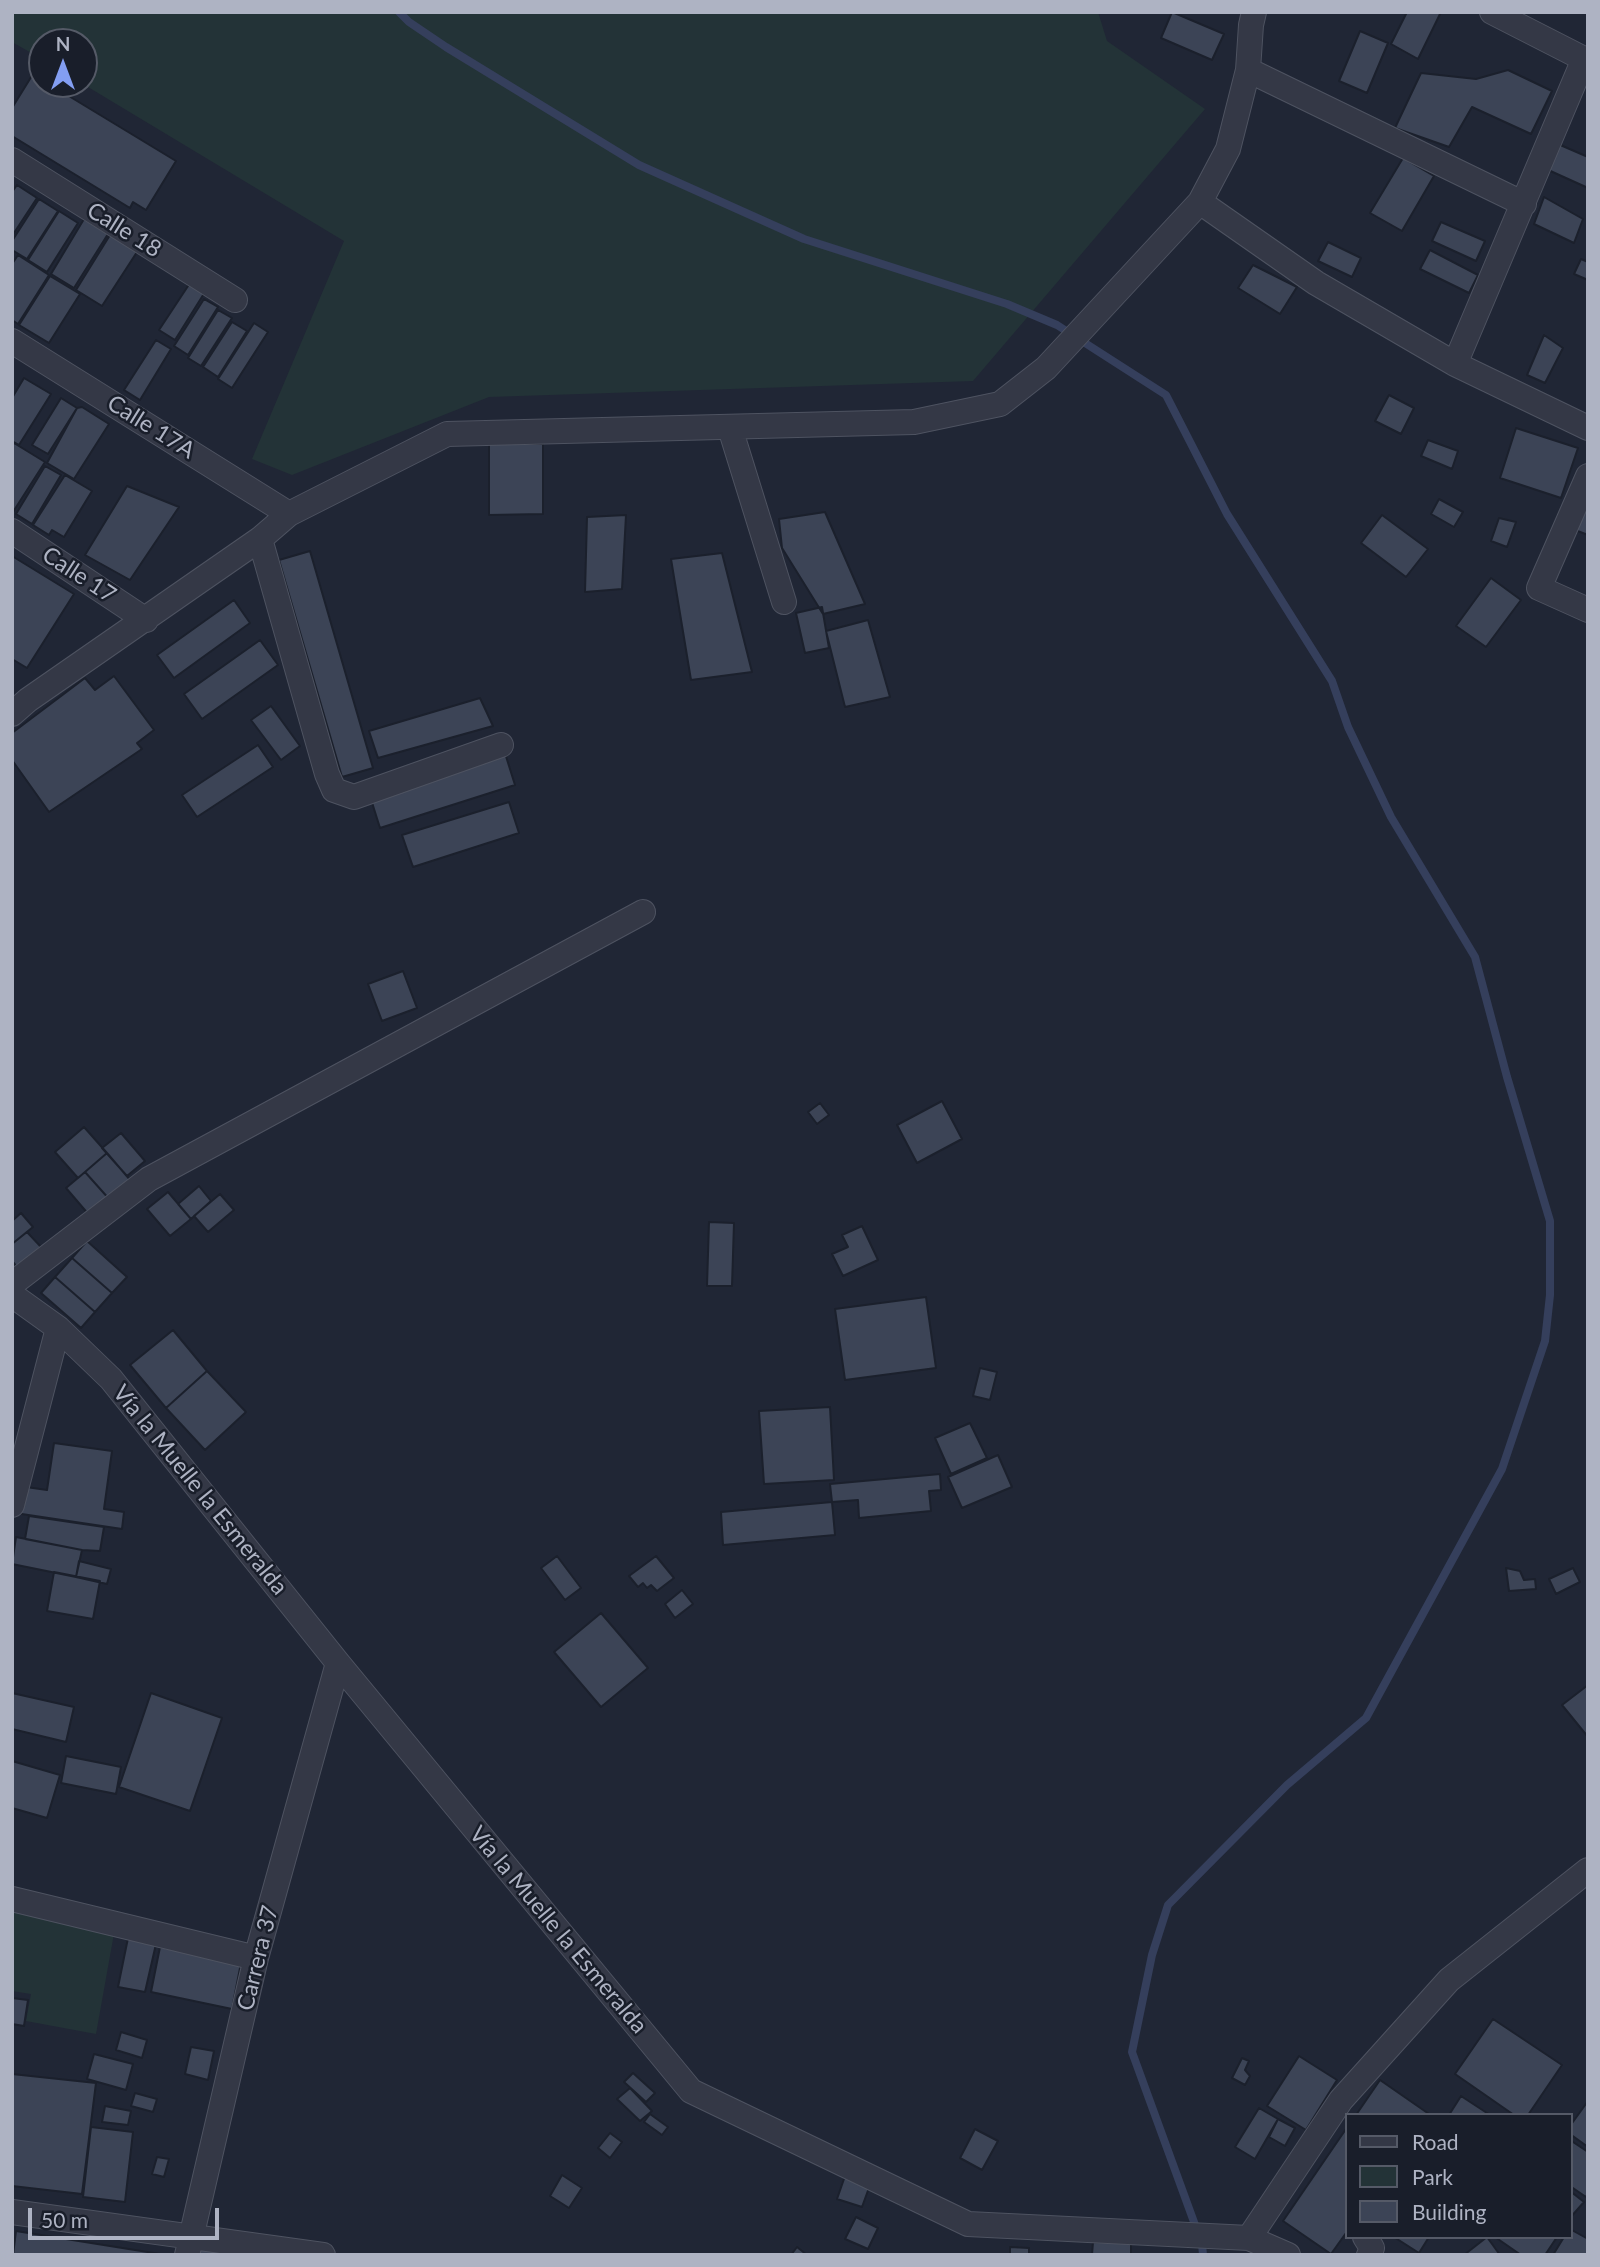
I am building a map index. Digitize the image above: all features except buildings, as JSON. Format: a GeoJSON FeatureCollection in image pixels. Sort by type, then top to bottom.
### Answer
{"type":"FeatureCollection","features":[{"type":"Feature","properties":{"kind":"street"},"geometry":{"type":"LineString","coordinates":[[18,701],[146,620],[260,539],[289,514],[447,435],[914,422],[1000,404],[1046,368],[1200,202],[1228,149],[1248,70],[1254,12]]}},
{"type":"Feature","properties":{"kind":"street"},"geometry":{"type":"LineString","coordinates":[[1455,364],[1586,60],[1492,12]]}},
{"type":"Feature","properties":{"kind":"street"},"geometry":{"type":"LineString","coordinates":[[1248,70],[1524,204]]}},
{"type":"Feature","properties":{"kind":"street","name":"Calle 18"},"geometry":{"type":"LineString","coordinates":[[12,160],[235,300]]}},
{"type":"Feature","properties":{"kind":"street"},"geometry":{"type":"LineString","coordinates":[[1200,202],[1316,283],[1455,364],[1588,428]]}},
{"type":"Feature","properties":{"kind":"street","name":"Calle 17A"},"geometry":{"type":"LineString","coordinates":[[12,341],[289,514]]}},
{"type":"Feature","properties":{"kind":"street"},"geometry":{"type":"LineString","coordinates":[[730,428],[784,601]]}},
{"type":"Feature","properties":{"kind":"street"},"geometry":{"type":"LineString","coordinates":[[1588,476],[1539,588],[1588,610]]}},
{"type":"Feature","properties":{"kind":"street","name":"Calle 17"},"geometry":{"type":"LineString","coordinates":[[12,531],[146,620]]}},
{"type":"Feature","properties":{"kind":"street"},"geometry":{"type":"LineString","coordinates":[[260,539],[334,790],[354,797],[501,745]]}},
{"type":"Feature","properties":{"kind":"street"},"geometry":{"type":"LineString","coordinates":[[12,1284],[149,1179],[643,912]]}},
{"type":"Feature","properties":{"kind":"street","name":"Vía la Muelle la Esmeralda"},"geometry":{"type":"LineString","coordinates":[[12,1295],[58,1328],[111,1379],[338,1663],[691,2091],[968,2224],[1249,2238],[1288,2255]]}},
{"type":"Feature","properties":{"kind":"street"},"geometry":{"type":"LineString","coordinates":[[14,1489],[58,1328]]}},
{"type":"Feature","properties":{"kind":"street","name":"Carrera 37"},"geometry":{"type":"LineString","coordinates":[[189,2245],[256,1958],[338,1663]]}},
{"type":"Feature","properties":{"kind":"street"},"geometry":{"type":"LineString","coordinates":[[1249,2238],[1341,2100],[1449,1980],[1588,1870]]}},
{"type":"Feature","properties":{"kind":"street"},"geometry":{"type":"LineString","coordinates":[[12,1899],[256,1958]]}},
{"type":"Feature","properties":{"kind":"street"},"geometry":{"type":"LineString","coordinates":[[12,2212],[189,2245],[323,2255]]}},
{"type":"Feature","properties":{"kind":"street"},"geometry":{"type":"LineString","coordinates":[[1366,2239],[1372,2248],[1369,2255]]}},
{"type":"Feature","properties":{"kind":"green space"},"geometry":{"type":"Polygon","coordinates":[[[12,12],[1098,12],[1107,41],[1205,109],[973,381],[489,397],[292,475],[252,459],[344,241],[98,93],[98,28],[28,28],[28,51],[12,42],[12,12]]]}},
{"type":"Feature","properties":{"kind":"green space"},"geometry":{"type":"Polygon","coordinates":[[[12,1910],[115,1928],[96,2034],[26,2021],[31,1994],[12,1991],[12,1910]]]}},
{"type":"Feature","properties":{"kind":"waterway"},"geometry":{"type":"LineString","coordinates":[[399,12],[446,47],[639,165],[804,239],[1007,304],[1057,325],[1166,395],[1227,514],[1332,681],[1348,727],[1391,817],[1475,957],[1550,1221],[1550,1295],[1545,1341],[1502,1469],[1366,1718],[1287,1785],[1168,1905],[1152,1955],[1132,2052],[1202,2244],[1203,2255]]}}]}
